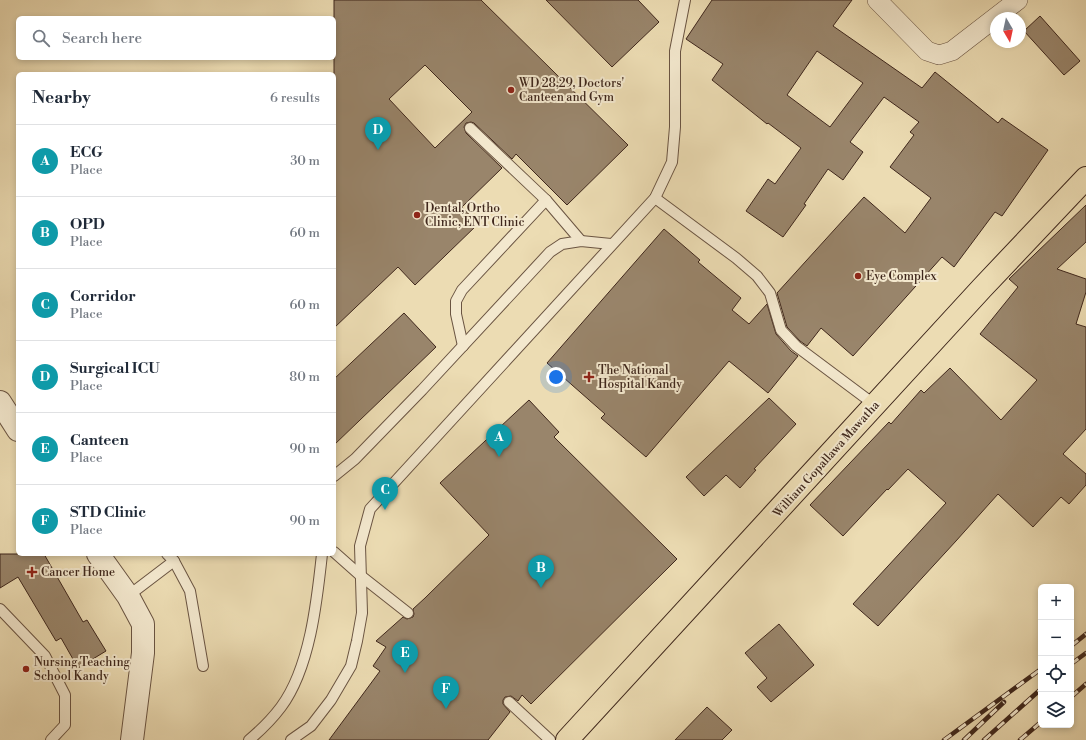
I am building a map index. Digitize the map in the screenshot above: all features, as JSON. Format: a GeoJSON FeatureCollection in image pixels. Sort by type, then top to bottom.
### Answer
{"type":"FeatureCollection","features":[{"type":"Feature","properties":{"kind":"main road","name":"William Gopallawa Mawatha"},"geometry":{"type":"LineString","coordinates":[[567,740],[1086,178]]}},
{"type":"Feature","properties":{"kind":"street"},"geometry":{"type":"LineString","coordinates":[[877,0],[926,52],[939,55],[952,51],[1018,0]]}},
{"type":"Feature","properties":{"kind":"street"},"geometry":{"type":"LineString","coordinates":[[0,402],[16,427]]}},
{"type":"Feature","properties":{"kind":"street"},"geometry":{"type":"LineString","coordinates":[[99,556],[128,596],[143,624],[143,653],[132,740]]}},
{"type":"Feature","properties":{"kind":"lane"},"geometry":{"type":"LineString","coordinates":[[291,740],[311,726],[331,700],[351,666],[362,613],[360,546],[370,509],[611,244],[655,198],[672,162],[675,127],[674,51],[685,0]]}},
{"type":"Feature","properties":{"kind":"lane"},"geometry":{"type":"LineString","coordinates":[[470,128],[546,200],[581,241]]}},
{"type":"Feature","properties":{"kind":"lane"},"geometry":{"type":"LineString","coordinates":[[655,198],[736,258],[757,276],[770,293],[781,330],[796,346],[875,405]]}},
{"type":"Feature","properties":{"kind":"lane"},"geometry":{"type":"LineString","coordinates":[[463,346],[456,314],[456,301],[462,290],[546,200]]}},
{"type":"Feature","properties":{"kind":"lane"},"geometry":{"type":"LineString","coordinates":[[336,474],[355,459],[422,390],[550,252],[562,244],[581,241],[611,244]]}},
{"type":"Feature","properties":{"kind":"lane"},"geometry":{"type":"LineString","coordinates":[[336,554],[361,576],[408,613]]}},
{"type":"Feature","properties":{"kind":"lane"},"geometry":{"type":"LineString","coordinates":[[249,740],[261,730],[282,706],[296,680],[307,647],[316,607],[322,556]]}},
{"type":"Feature","properties":{"kind":"lane"},"geometry":{"type":"LineString","coordinates":[[128,596],[170,558],[190,591],[203,666]]}},
{"type":"Feature","properties":{"kind":"lane"},"geometry":{"type":"LineString","coordinates":[[0,609],[45,656],[65,695],[65,724],[51,740]]}},
{"type":"Feature","properties":{"kind":"lane"},"geometry":{"type":"LineString","coordinates":[[509,702],[550,740]]}},
{"type":"Feature","properties":{"kind":"building"},"geometry":{"type":"Polygon","coordinates":[[[334,0],[481,0],[628,145],[567,205],[516,154],[512,159],[474,123],[466,123],[464,127],[466,133],[502,168],[462,207],[478,224],[415,285],[398,267],[336,326],[336,72],[334,72],[334,60],[336,60],[336,16],[334,16],[334,0]],[[425,65],[389,99],[435,148],[472,112],[425,65]]]}},
{"type":"Feature","properties":{"kind":"building"},"geometry":{"type":"Polygon","coordinates":[[[546,0],[638,0],[659,22],[612,67],[546,0]]]}},
{"type":"Feature","properties":{"kind":"building"},"geometry":{"type":"Polygon","coordinates":[[[712,0],[852,0],[833,26],[922,88],[935,72],[998,123],[1002,118],[1048,150],[1002,216],[995,212],[954,267],[942,257],[853,356],[821,328],[807,346],[787,327],[777,293],[864,197],[905,233],[931,198],[890,167],[914,135],[910,132],[919,122],[884,97],[850,142],[863,152],[843,180],[828,169],[804,204],[806,205],[783,237],[746,211],[768,179],[775,184],[801,148],[768,123],[767,124],[712,80],[723,64],[686,39],[712,0]],[[817,51],[787,95],[830,127],[863,83],[817,51]]]}},
{"type":"Feature","properties":{"kind":"building"},"geometry":{"type":"Polygon","coordinates":[[[1040,16],[1080,61],[1064,75],[1026,33],[1026,29],[1040,16]]]}},
{"type":"Feature","properties":{"kind":"building"},"geometry":{"type":"Polygon","coordinates":[[[1086,205],[1086,242],[1057,269],[1086,279],[1086,292],[1076,324],[1086,327],[1086,429],[1063,454],[1086,474],[1086,485],[1069,504],[1061,497],[1033,527],[998,494],[878,626],[853,604],[946,503],[908,469],[843,536],[810,505],[889,422],[891,424],[921,390],[924,393],[950,368],[1001,420],[1037,380],[980,334],[1018,287],[1009,279],[1086,205]]]}},
{"type":"Feature","properties":{"kind":"building"},"geometry":{"type":"Polygon","coordinates":[[[664,229],[700,260],[698,262],[741,298],[732,310],[749,324],[767,304],[776,334],[791,351],[798,356],[768,393],[729,361],[646,457],[601,418],[605,414],[547,363],[664,229]]]}},
{"type":"Feature","properties":{"kind":"building"},"geometry":{"type":"Polygon","coordinates":[[[404,313],[436,347],[336,443],[336,377],[404,313]]]}},
{"type":"Feature","properties":{"kind":"building"},"geometry":{"type":"Polygon","coordinates":[[[769,398],[796,424],[754,469],[756,470],[740,488],[726,475],[704,496],[686,477],[769,398]]]}},
{"type":"Feature","properties":{"kind":"building"},"geometry":{"type":"Polygon","coordinates":[[[529,400],[559,432],[554,437],[677,559],[531,704],[522,695],[518,701],[511,696],[505,697],[503,704],[510,712],[488,740],[329,740],[380,671],[373,666],[386,647],[376,641],[403,617],[407,619],[413,617],[413,609],[489,535],[440,483],[529,400]]]}},
{"type":"Feature","properties":{"kind":"building","name":"Cancer Home"},"geometry":{"type":"Polygon","coordinates":[[[0,554],[16,554],[16,556],[45,556],[83,622],[87,620],[106,651],[78,668],[61,638],[56,641],[18,577],[0,588],[0,554]]]}},
{"type":"Feature","properties":{"kind":"building"},"geometry":{"type":"Polygon","coordinates":[[[779,624],[814,665],[771,702],[757,687],[767,678],[745,653],[779,624]]]}},
{"type":"Feature","properties":{"kind":"building"},"geometry":{"type":"Polygon","coordinates":[[[707,707],[732,730],[722,740],[675,740],[707,707]]]}},
{"type":"Feature","properties":{"kind":"railway"},"geometry":{"type":"LineString","coordinates":[[1074,644],[1086,634]]}},
{"type":"Feature","properties":{"kind":"railway"},"geometry":{"type":"LineString","coordinates":[[1074,662],[1086,653]]}},
{"type":"Feature","properties":{"kind":"railway"},"geometry":{"type":"LineString","coordinates":[[944,740],[1038,671]]}},
{"type":"Feature","properties":{"kind":"railway"},"geometry":{"type":"LineString","coordinates":[[1074,694],[1086,684]]}},
{"type":"Feature","properties":{"kind":"railway"},"geometry":{"type":"LineString","coordinates":[[984,740],[1038,692]]}},
{"type":"Feature","properties":{"kind":"railway"},"geometry":{"type":"LineString","coordinates":[[964,740],[1004,702]]}},
{"type":"Feature","properties":{"kind":"railway"},"geometry":{"type":"LineString","coordinates":[[1020,740],[1038,725]]}},
{"type":"Feature","properties":{"kind":"place","name":"WD 28,29, Doctors' Canteen and Gym"},"geometry":{"type":"Point","coordinates":[511,90]}},
{"type":"Feature","properties":{"kind":"place","name":"Surgical ICU"},"geometry":{"type":"Point","coordinates":[378,150]}},
{"type":"Feature","properties":{"kind":"place","name":"Dental, Ortho Clinic, ENT Clinic"},"geometry":{"type":"Point","coordinates":[417,215]}},
{"type":"Feature","properties":{"kind":"place","name":"Eye Complex"},"geometry":{"type":"Point","coordinates":[858,276]}},
{"type":"Feature","properties":{"kind":"place","name":"The National Hospital Kandy"},"geometry":{"type":"Point","coordinates":[589,377]}},
{"type":"Feature","properties":{"kind":"place","name":"ECG"},"geometry":{"type":"Point","coordinates":[499,457]}},
{"type":"Feature","properties":{"kind":"place","name":"Corridor"},"geometry":{"type":"Point","coordinates":[385,510]}},
{"type":"Feature","properties":{"kind":"place","name":"Cancer Home"},"geometry":{"type":"Point","coordinates":[32,572]}},
{"type":"Feature","properties":{"kind":"place","name":"OPD"},"geometry":{"type":"Point","coordinates":[541,588]}},
{"type":"Feature","properties":{"kind":"place","name":"Nursing Teaching School Kandy"},"geometry":{"type":"Point","coordinates":[26,669]}},
{"type":"Feature","properties":{"kind":"place","name":"Canteen"},"geometry":{"type":"Point","coordinates":[405,673]}},
{"type":"Feature","properties":{"kind":"place","name":"STD Clinic"},"geometry":{"type":"Point","coordinates":[446,709]}}]}
